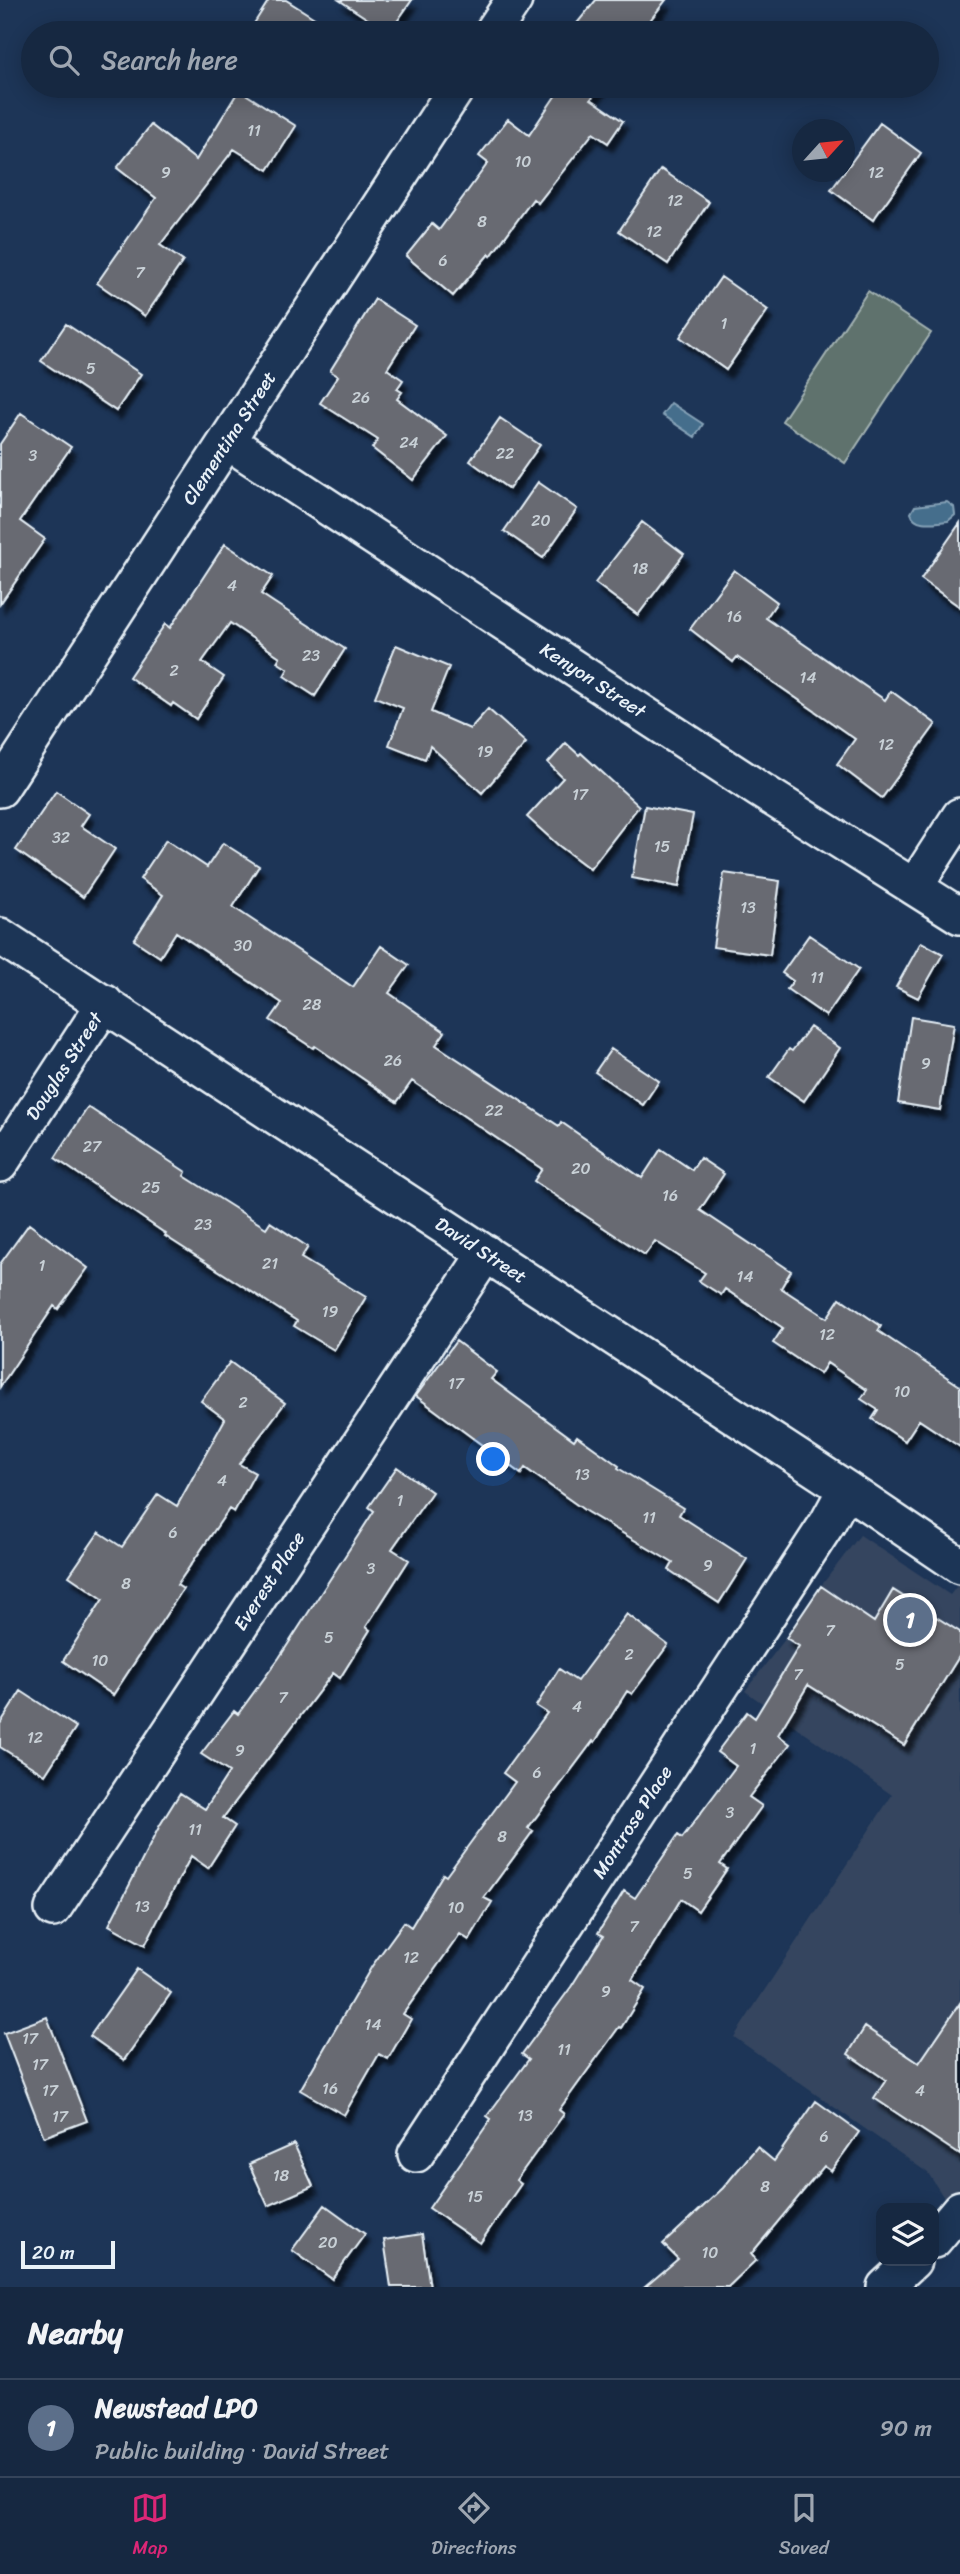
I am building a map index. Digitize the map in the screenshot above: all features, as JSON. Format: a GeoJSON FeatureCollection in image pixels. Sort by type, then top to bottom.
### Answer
{"type":"FeatureCollection","features":[{"type":"Feature","properties":{"kind":"street"},"geometry":{"type":"LineString","coordinates":[[500,21],[514,0]]}},
{"type":"Feature","properties":{"kind":"street","name":"Clementina Street"},"geometry":{"type":"LineString","coordinates":[[0,789],[450,98]]}},
{"type":"Feature","properties":{"kind":"street","name":"Kenyon Street"},"geometry":{"type":"LineString","coordinates":[[227,441],[760,790],[960,916]]}},
{"type":"Feature","properties":{"kind":"street"},"geometry":{"type":"LineString","coordinates":[[914,887],[960,816]]}},
{"type":"Feature","properties":{"kind":"street","name":"David Street"},"geometry":{"type":"LineString","coordinates":[[0,936],[960,1566]]}},
{"type":"Feature","properties":{"kind":"street","name":"Douglas Street"},"geometry":{"type":"LineString","coordinates":[[0,1164],[105,1003]]}},
{"type":"Feature","properties":{"kind":"street","name":"Everest Place"},"geometry":{"type":"LineString","coordinates":[[53,1909],[486,1253]]}},
{"type":"Feature","properties":{"kind":"street","name":"Montrose Place"},"geometry":{"type":"LineString","coordinates":[[416,2154],[820,1534],[846,1489]]}},
{"type":"Feature","properties":{"kind":"street"},"geometry":{"type":"LineString","coordinates":[[939,2235],[960,2209]]}},
{"type":"Feature","properties":{"kind":"street"},"geometry":{"type":"LineString","coordinates":[[939,2237],[960,2221]]}},
{"type":"Feature","properties":{"kind":"street"},"geometry":{"type":"LineString","coordinates":[[885,2287],[907,2266]]}},
{"type":"Feature","properties":{"kind":"shaded area"},"geometry":{"type":"Polygon","coordinates":[[[671,403],[703,424],[695,437],[662,415],[671,403]]]}},
{"type":"Feature","properties":{"kind":"shaded area"},"geometry":{"type":"Polygon","coordinates":[[[947,502],[954,507],[955,515],[948,521],[921,522],[911,513],[915,506],[947,502]]]}},
{"type":"Feature","properties":{"kind":"shaded area"},"geometry":{"type":"Polygon","coordinates":[[[860,1535],[950,1595],[960,1582],[960,2223],[928,2173],[734,2037],[892,1795],[745,1691],[860,1535]]]}},
{"type":"Feature","properties":{"kind":"green space"},"geometry":{"type":"Polygon","coordinates":[[[868,291],[931,333],[845,463],[782,421],[868,291]]]}},
{"type":"Feature","properties":{"kind":"building"},"geometry":{"type":"Polygon","coordinates":[[[269,0],[286,0],[319,21],[256,21],[269,0]]]}},
{"type":"Feature","properties":{"kind":"building"},"geometry":{"type":"Polygon","coordinates":[[[339,0],[412,0],[397,21],[371,21],[339,0]]]}},
{"type":"Feature","properties":{"kind":"building"},"geometry":{"type":"Polygon","coordinates":[[[596,0],[666,0],[649,21],[579,21],[596,0]]]}},
{"type":"Feature","properties":{"kind":"building"},"geometry":{"type":"Polygon","coordinates":[[[234,98],[252,98],[296,126],[268,170],[234,149],[160,245],[183,261],[145,316],[97,283],[156,198],[117,168],[151,125],[196,160],[234,98]]]}},
{"type":"Feature","properties":{"kind":"building"},"geometry":{"type":"Polygon","coordinates":[[[554,98],[592,98],[623,121],[608,143],[593,133],[538,203],[533,199],[491,256],[489,254],[453,296],[406,256],[432,224],[439,230],[488,163],[479,156],[508,119],[529,135],[554,98]]]}},
{"type":"Feature","properties":{"kind":"building"},"geometry":{"type":"Polygon","coordinates":[[[880,123],[921,153],[873,220],[831,190],[837,182],[855,182],[855,157],[880,123]]]}},
{"type":"Feature","properties":{"kind":"building"},"geometry":{"type":"Polygon","coordinates":[[[661,169],[709,202],[668,264],[619,231],[661,169]]]}},
{"type":"Feature","properties":{"kind":"building"},"geometry":{"type":"Polygon","coordinates":[[[721,277],[768,310],[726,370],[680,337],[721,277]]]}},
{"type":"Feature","properties":{"kind":"building"},"geometry":{"type":"Polygon","coordinates":[[[375,299],[415,325],[387,369],[403,380],[397,389],[402,392],[397,399],[447,436],[413,480],[372,448],[378,440],[320,403],[338,376],[330,371],[375,299]]]}},
{"type":"Feature","properties":{"kind":"building"},"geometry":{"type":"Polygon","coordinates":[[[66,324],[141,374],[116,411],[41,361],[66,324]]]}},
{"type":"Feature","properties":{"kind":"building"},"geometry":{"type":"Polygon","coordinates":[[[21,413],[71,447],[20,521],[45,539],[0,604],[0,444],[21,413]]]}},
{"type":"Feature","properties":{"kind":"building"},"geometry":{"type":"Polygon","coordinates":[[[500,418],[540,445],[509,489],[470,461],[500,418]]]}},
{"type":"Feature","properties":{"kind":"building"},"geometry":{"type":"Polygon","coordinates":[[[538,482],[577,509],[543,558],[504,531],[538,482]]]}},
{"type":"Feature","properties":{"kind":"building"},"geometry":{"type":"Polygon","coordinates":[[[642,522],[684,554],[638,615],[595,583],[642,522]]]}},
{"type":"Feature","properties":{"kind":"building"},"geometry":{"type":"Polygon","coordinates":[[[960,523],[960,607],[921,579],[960,523]]]}},
{"type":"Feature","properties":{"kind":"building"},"geometry":{"type":"Polygon","coordinates":[[[225,544],[273,576],[261,594],[345,649],[315,696],[284,676],[288,669],[277,662],[280,657],[230,623],[202,662],[224,677],[196,719],[173,703],[171,706],[129,677],[165,624],[170,628],[225,544]]]}},
{"type":"Feature","properties":{"kind":"building"},"geometry":{"type":"Polygon","coordinates":[[[734,570],[777,602],[766,618],[885,700],[891,691],[936,724],[882,798],[837,764],[855,739],[737,657],[733,662],[690,629],[734,570]]]}},
{"type":"Feature","properties":{"kind":"building"},"geometry":{"type":"Polygon","coordinates":[[[396,645],[449,667],[431,712],[470,729],[488,709],[526,743],[482,793],[430,746],[425,759],[389,745],[403,708],[375,697],[396,645]]]}},
{"type":"Feature","properties":{"kind":"building"},"geometry":{"type":"Polygon","coordinates":[[[566,743],[579,755],[581,753],[639,806],[590,869],[527,817],[563,778],[548,763],[566,743]]]}},
{"type":"Feature","properties":{"kind":"building"},"geometry":{"type":"Polygon","coordinates":[[[56,791],[89,814],[81,826],[115,849],[83,897],[16,850],[56,791]]]}},
{"type":"Feature","properties":{"kind":"building"},"geometry":{"type":"Polygon","coordinates":[[[645,806],[693,815],[679,887],[632,878],[645,806]]]}},
{"type":"Feature","properties":{"kind":"building"},"geometry":{"type":"Polygon","coordinates":[[[166,840],[207,867],[223,843],[259,866],[233,907],[353,987],[381,946],[409,965],[389,993],[445,1032],[436,1045],[559,1126],[561,1122],[642,1178],[661,1149],[692,1170],[700,1158],[724,1174],[700,1210],[791,1271],[781,1288],[827,1318],[840,1298],[881,1326],[878,1331],[960,1386],[960,1447],[919,1420],[905,1441],[872,1419],[878,1410],[861,1399],[867,1390],[827,1363],[820,1374],[773,1343],[783,1328],[725,1289],[721,1295],[699,1281],[705,1273],[655,1241],[645,1255],[534,1181],[542,1169],[412,1081],[397,1102],[315,1046],[313,1048],[270,1020],[282,1003],[176,932],[160,957],[134,940],[163,895],[140,879],[166,840]]]}},
{"type":"Feature","properties":{"kind":"building"},"geometry":{"type":"Polygon","coordinates":[[[724,873],[780,881],[770,955],[713,947],[724,873]]]}},
{"type":"Feature","properties":{"kind":"building"},"geometry":{"type":"Polygon","coordinates":[[[809,935],[859,969],[826,1016],[787,989],[793,981],[782,973],[809,935]]]}},
{"type":"Feature","properties":{"kind":"building"},"geometry":{"type":"Polygon","coordinates":[[[921,942],[943,954],[918,998],[896,987],[921,942]]]}},
{"type":"Feature","properties":{"kind":"building"},"geometry":{"type":"Polygon","coordinates":[[[911,1017],[954,1024],[940,1110],[898,1103],[911,1017]]]}},
{"type":"Feature","properties":{"kind":"building"},"geometry":{"type":"Polygon","coordinates":[[[810,1027],[840,1048],[804,1101],[769,1077],[789,1049],[792,1051],[810,1027]]]}},
{"type":"Feature","properties":{"kind":"building"},"geometry":{"type":"Polygon","coordinates":[[[611,1049],[659,1081],[643,1105],[595,1072],[611,1049]]]}},
{"type":"Feature","properties":{"kind":"building"},"geometry":{"type":"Polygon","coordinates":[[[88,1107],[186,1172],[184,1176],[266,1228],[270,1222],[308,1247],[301,1258],[366,1297],[334,1350],[294,1326],[297,1321],[165,1236],[166,1234],[55,1158],[88,1107]]]}},
{"type":"Feature","properties":{"kind":"building"},"geometry":{"type":"Polygon","coordinates":[[[29,1224],[88,1268],[58,1309],[54,1306],[0,1387],[0,1264],[29,1224]]]}},
{"type":"Feature","properties":{"kind":"building"},"geometry":{"type":"Polygon","coordinates":[[[456,1341],[497,1372],[491,1379],[574,1440],[577,1436],[619,1466],[618,1468],[683,1508],[679,1515],[747,1559],[719,1603],[669,1570],[673,1563],[587,1512],[525,1468],[521,1474],[416,1396],[456,1341]]]}},
{"type":"Feature","properties":{"kind":"building"},"geometry":{"type":"Polygon","coordinates":[[[230,1362],[285,1403],[239,1464],[255,1473],[234,1512],[229,1509],[177,1585],[183,1589],[113,1695],[63,1661],[103,1599],[69,1576],[99,1532],[122,1547],[158,1494],[177,1506],[225,1419],[201,1401],[230,1362]]]}},
{"type":"Feature","properties":{"kind":"building"},"geometry":{"type":"Polygon","coordinates":[[[397,1467],[432,1492],[392,1549],[409,1560],[366,1627],[370,1630],[340,1678],[333,1673],[223,1818],[235,1826],[208,1868],[191,1856],[145,1945],[109,1925],[160,1825],[180,1793],[205,1809],[229,1772],[201,1754],[234,1711],[238,1714],[279,1658],[374,1511],[369,1507],[397,1467]]]}},
{"type":"Feature","properties":{"kind":"building"},"geometry":{"type":"Polygon","coordinates":[[[821,1586],[874,1622],[893,1590],[960,1632],[960,1655],[904,1745],[808,1685],[778,1735],[790,1744],[749,1797],[762,1806],[720,1864],[727,1869],[698,1911],[681,1899],[632,1980],[645,1989],[621,2028],[619,2027],[559,2110],[564,2114],[516,2180],[521,2184],[480,2243],[429,2208],[491,2119],[487,2116],[529,2059],[522,2054],[571,1987],[603,1936],[598,1933],[624,1891],[635,1898],[678,1835],[682,1838],[736,1766],[717,1752],[747,1712],[755,1718],[799,1646],[786,1638],[821,1586]]]}},
{"type":"Feature","properties":{"kind":"building"},"geometry":{"type":"Polygon","coordinates":[[[627,1614],[668,1645],[632,1694],[627,1691],[595,1742],[593,1741],[528,1828],[533,1831],[484,1898],[492,1902],[469,1940],[460,1934],[403,2014],[411,2019],[388,2059],[379,2054],[344,2115],[300,2090],[372,1966],[404,1922],[411,1927],[443,1874],[446,1876],[515,1782],[503,1773],[547,1713],[536,1706],[559,1669],[577,1681],[627,1614]]]}},
{"type":"Feature","properties":{"kind":"building"},"geometry":{"type":"Polygon","coordinates":[[[21,1691],[76,1727],[45,1775],[0,1747],[0,1724],[21,1691]]]}},
{"type":"Feature","properties":{"kind":"building"},"geometry":{"type":"Polygon","coordinates":[[[137,1969],[171,1993],[124,2060],[90,2036],[137,1969]]]}},
{"type":"Feature","properties":{"kind":"building"},"geometry":{"type":"Polygon","coordinates":[[[960,2003],[960,2155],[874,2098],[886,2080],[848,2054],[865,2027],[919,2063],[960,2003]]]}},
{"type":"Feature","properties":{"kind":"building"},"geometry":{"type":"Polygon","coordinates":[[[47,2017],[87,2121],[44,2137],[4,2033],[47,2017]]]}},
{"type":"Feature","properties":{"kind":"building"},"geometry":{"type":"Polygon","coordinates":[[[816,2101],[859,2132],[831,2171],[824,2166],[751,2254],[756,2260],[728,2287],[645,2287],[678,2259],[663,2244],[723,2188],[757,2147],[774,2161],[816,2101]]]}},
{"type":"Feature","properties":{"kind":"building"},"geometry":{"type":"Polygon","coordinates":[[[294,2144],[313,2186],[268,2206],[249,2164],[294,2144]]]}},
{"type":"Feature","properties":{"kind":"building"},"geometry":{"type":"Polygon","coordinates":[[[325,2205],[365,2234],[332,2279],[292,2250],[325,2205]]]}},
{"type":"Feature","properties":{"kind":"building"},"geometry":{"type":"Polygon","coordinates":[[[422,2234],[430,2287],[391,2287],[384,2240],[422,2234]]]}},
{"type":"Feature","properties":{"kind":"place","name":"Newstead LPO"},"geometry":{"type":"Point","coordinates":[910,1620]}}]}
